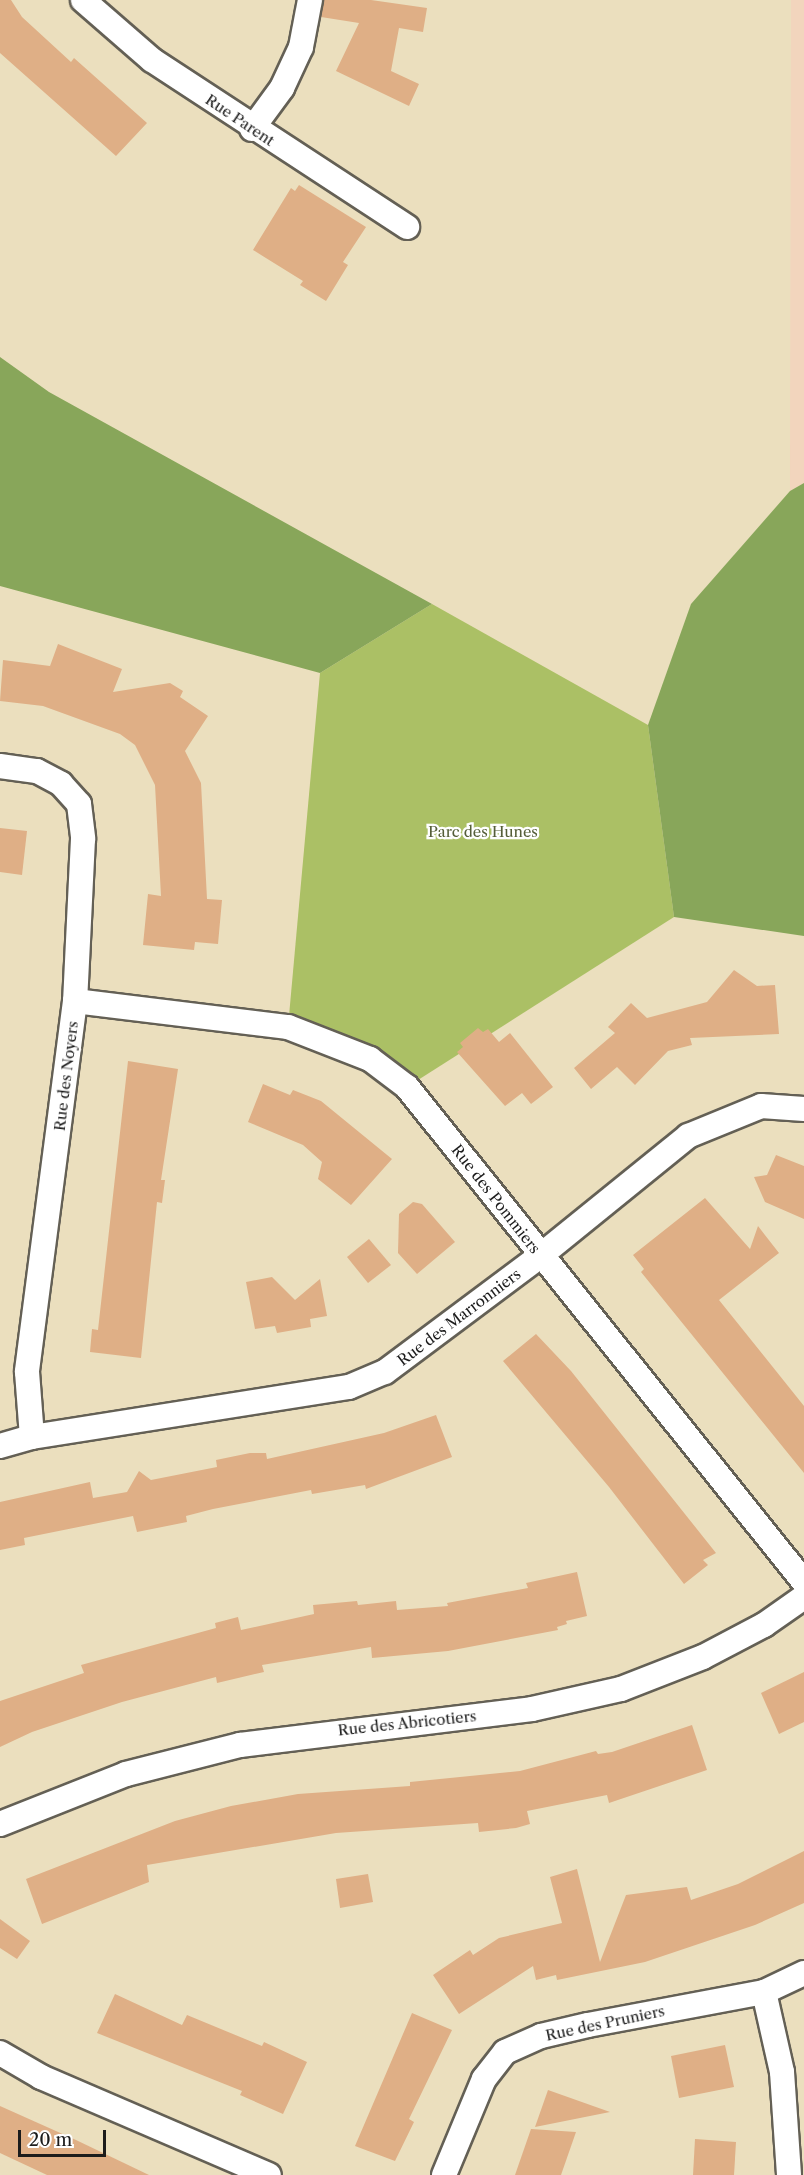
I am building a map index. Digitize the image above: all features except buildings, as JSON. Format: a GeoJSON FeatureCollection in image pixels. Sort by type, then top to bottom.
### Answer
{"type":"FeatureCollection","features":[{"type":"Feature","properties":{"kind":"street","name":"Rue Parent"},"geometry":{"type":"LineString","coordinates":[[83,0],[152,60],[252,129],[407,227]]}},
{"type":"Feature","properties":{"kind":"street"},"geometry":{"type":"LineString","coordinates":[[252,129],[282,88],[300,47],[310,0]]}},
{"type":"Feature","properties":{"kind":"street","name":"Rue des Noyers"},"geometry":{"type":"LineString","coordinates":[[0,766],[37,771],[61,784],[79,804],[83,838],[75,1001],[27,1372],[32,1437]]}},
{"type":"Feature","properties":{"kind":"street","name":"Rue des Pommiers"},"geometry":{"type":"LineString","coordinates":[[75,1001],[288,1028],[370,1059],[407,1087],[540,1256],[804,1582]]}},
{"type":"Feature","properties":{"kind":"street","name":"Rue des Marronniers"},"geometry":{"type":"LineString","coordinates":[[0,1446],[32,1437],[349,1387],[385,1372],[421,1348],[540,1256],[688,1136],[761,1106],[804,1109]]}},
{"type":"Feature","properties":{"kind":"street","name":"Rue des Abricotiers"},"geometry":{"type":"LineString","coordinates":[[0,1824],[126,1774],[240,1745],[532,1709],[621,1689],[703,1657],[764,1624],[804,1597]]}},
{"type":"Feature","properties":{"kind":"street","name":"Rue des Pruniers"},"geometry":{"type":"LineString","coordinates":[[444,2175],[484,2079],[505,2052],[541,2036],[588,2025],[764,1992],[804,1973]]}},
{"type":"Feature","properties":{"kind":"street"},"geometry":{"type":"LineString","coordinates":[[764,1992],[782,2072],[789,2175]]}},
{"type":"Feature","properties":{"kind":"street"},"geometry":{"type":"LineString","coordinates":[[0,2052],[41,2077],[269,2175]]}},
{"type":"Feature","properties":{"kind":"shaded area"},"geometry":{"type":"Polygon","coordinates":[[[791,0],[804,0],[804,483],[790,491],[791,0]]]}},
{"type":"Feature","properties":{"kind":"green space"},"geometry":{"type":"Polygon","coordinates":[[[0,357],[49,392],[432,604],[320,673],[0,586],[0,357]]]}},
{"type":"Feature","properties":{"kind":"green space"},"geometry":{"type":"Polygon","coordinates":[[[804,483],[804,936],[674,917],[648,725],[691,604],[790,491],[804,483]]]}},
{"type":"Feature","properties":{"kind":"green space","name":"Parc des Hunes"},"geometry":{"type":"Polygon","coordinates":[[[432,604],[648,725],[674,917],[407,1087],[288,1027],[320,673],[432,604]]]}}]}
